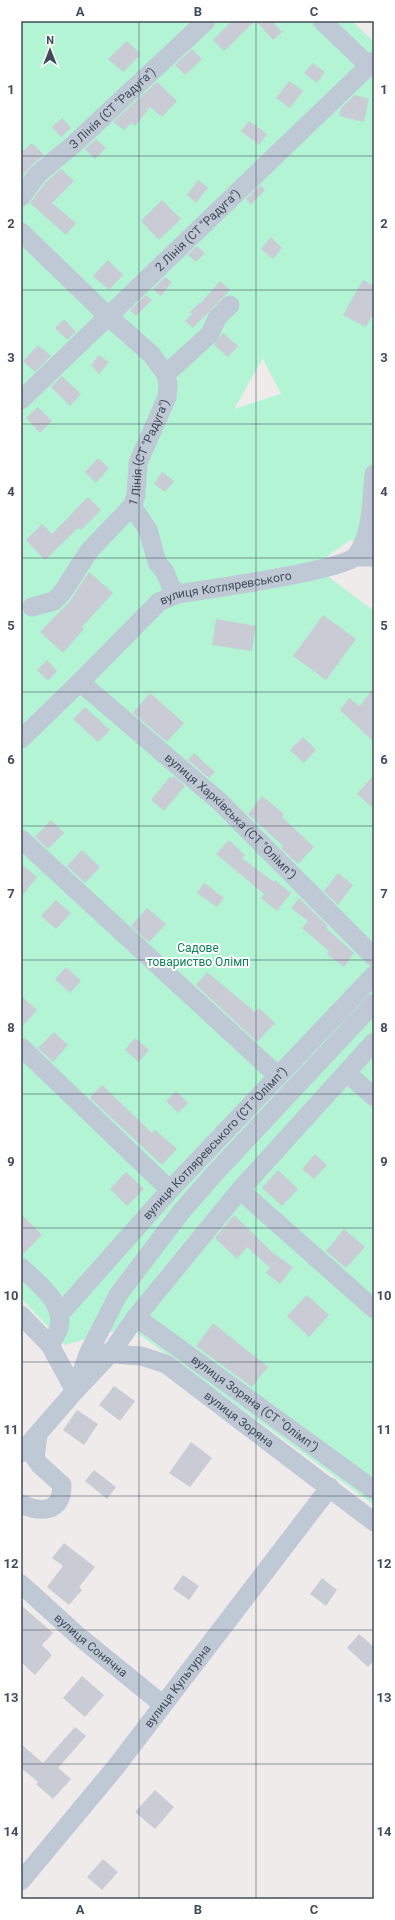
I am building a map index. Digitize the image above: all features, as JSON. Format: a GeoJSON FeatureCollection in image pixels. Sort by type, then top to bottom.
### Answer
{"type":"FeatureCollection","features":[{"type":"Feature","properties":{"kind":"street","name":"З Лінія (СТ \"Радуга\")"},"geometry":{"type":"LineString","coordinates":[[21,197],[38,174],[73,145],[206,21]]}},
{"type":"Feature","properties":{"kind":"street"},"geometry":{"type":"LineString","coordinates":[[322,21],[372,64]]}},
{"type":"Feature","properties":{"kind":"street","name":"2 Лінія (СТ \"Радуга\")"},"geometry":{"type":"LineString","coordinates":[[21,400],[372,64]]}},
{"type":"Feature","properties":{"kind":"street"},"geometry":{"type":"LineString","coordinates":[[21,232],[109,317],[150,354],[166,374],[210,334],[217,318],[230,306]]}},
{"type":"Feature","properties":{"kind":"street","name":"1 Лінія (СТ \"Радуга\")"},"geometry":{"type":"LineString","coordinates":[[32,608],[54,601],[62,593],[89,551],[132,506],[136,495],[138,463],[167,397],[168,385],[166,374]]}},
{"type":"Feature","properties":{"kind":"street"},"geometry":{"type":"LineString","coordinates":[[355,557],[367,536],[374,474]]}},
{"type":"Feature","properties":{"kind":"street"},"geometry":{"type":"LineString","coordinates":[[132,506],[148,530],[157,562],[165,572],[171,586],[178,594]]}},
{"type":"Feature","properties":{"kind":"street","name":"вулиця Котляревського"},"geometry":{"type":"LineString","coordinates":[[21,739],[159,602],[178,594],[331,567],[355,557],[374,557]]}},
{"type":"Feature","properties":{"kind":"street","name":"вулиця Харківська (СТ \"Олімп\")"},"geometry":{"type":"LineString","coordinates":[[80,682],[220,802],[374,957]]}},
{"type":"Feature","properties":{"kind":"street"},"geometry":{"type":"LineString","coordinates":[[21,839],[278,1076]]}},
{"type":"Feature","properties":{"kind":"street","name":"вулиця Котляревського (СТ \"Олімп\")"},"geometry":{"type":"LineString","coordinates":[[59,1315],[170,1190],[374,975]]}},
{"type":"Feature","properties":{"kind":"street"},"geometry":{"type":"LineString","coordinates":[[75,1391],[89,1352],[118,1295],[181,1212],[215,1173],[374,1003]]}},
{"type":"Feature","properties":{"kind":"street"},"geometry":{"type":"LineString","coordinates":[[21,1453],[75,1391],[110,1354],[136,1317],[240,1190],[374,1042]]}},
{"type":"Feature","properties":{"kind":"street"},"geometry":{"type":"LineString","coordinates":[[21,1047],[170,1190]]}},
{"type":"Feature","properties":{"kind":"street"},"geometry":{"type":"LineString","coordinates":[[347,1073],[374,1097]]}},
{"type":"Feature","properties":{"kind":"street"},"geometry":{"type":"LineString","coordinates":[[240,1190],[374,1309]]}},
{"type":"Feature","properties":{"kind":"street"},"geometry":{"type":"LineString","coordinates":[[21,1267],[55,1301],[59,1315],[59,1329],[50,1345]]}},
{"type":"Feature","properties":{"kind":"street"},"geometry":{"type":"LineString","coordinates":[[21,1315],[50,1345],[75,1391]]}},
{"type":"Feature","properties":{"kind":"street","name":"вулиця Зоряна (СТ \"Олімп\")"},"geometry":{"type":"LineString","coordinates":[[136,1317],[374,1490]]}},
{"type":"Feature","properties":{"kind":"street","name":"вулиця Зоряна"},"geometry":{"type":"LineString","coordinates":[[89,1352],[141,1356],[166,1364],[330,1487],[374,1522]]}},
{"type":"Feature","properties":{"kind":"street"},"geometry":{"type":"LineString","coordinates":[[21,1504],[43,1510],[54,1506],[62,1496],[62,1485],[30,1463],[35,1458],[38,1434]]}},
{"type":"Feature","properties":{"kind":"street","name":"вулиця Культурна"},"geometry":{"type":"LineString","coordinates":[[24,1872],[115,1768],[162,1704],[330,1487]]}},
{"type":"Feature","properties":{"kind":"street","name":"вулиця Сонячна"},"geometry":{"type":"LineString","coordinates":[[21,1584],[76,1634],[162,1704]]}},
{"type":"Feature","properties":{"kind":"green space","name":"Садове товариство Олімп"},"geometry":{"type":"Polygon","coordinates":[[[21,21],[352,21],[374,42],[374,546],[350,540],[314,566],[374,611],[374,1505],[129,1327],[65,1345],[21,1298],[21,21]],[[263,358],[234,409],[281,394],[263,358]]]}},
{"type":"Feature","properties":{"kind":"building"},"geometry":{"type":"Polygon","coordinates":[[[232,21],[255,21],[224,51],[213,40],[232,21]]]}},
{"type":"Feature","properties":{"kind":"building"},"geometry":{"type":"Polygon","coordinates":[[[256,21],[272,21],[282,32],[273,40],[256,21]]]}},
{"type":"Feature","properties":{"kind":"building"},"geometry":{"type":"Polygon","coordinates":[[[127,41],[141,54],[123,72],[108,59],[127,41]]]}},
{"type":"Feature","properties":{"kind":"building"},"geometry":{"type":"Polygon","coordinates":[[[192,49],[202,59],[185,75],[175,65],[192,49]]]}},
{"type":"Feature","properties":{"kind":"building"},"geometry":{"type":"Polygon","coordinates":[[[313,63],[325,72],[317,83],[304,73],[313,63]]]}},
{"type":"Feature","properties":{"kind":"building"},"geometry":{"type":"Polygon","coordinates":[[[289,81],[303,91],[290,108],[276,98],[289,81]]]}},
{"type":"Feature","properties":{"kind":"building"},"geometry":{"type":"Polygon","coordinates":[[[157,82],[177,101],[162,117],[150,107],[135,126],[131,123],[124,130],[113,122],[157,82]]]}},
{"type":"Feature","properties":{"kind":"building"},"geometry":{"type":"Polygon","coordinates":[[[355,95],[369,99],[364,122],[339,116],[341,108],[355,95]]]}},
{"type":"Feature","properties":{"kind":"building"},"geometry":{"type":"Polygon","coordinates":[[[62,118],[71,128],[61,137],[52,127],[62,118]]]}},
{"type":"Feature","properties":{"kind":"building"},"geometry":{"type":"Polygon","coordinates":[[[249,121],[267,134],[259,145],[241,131],[249,121]]]}},
{"type":"Feature","properties":{"kind":"building"},"geometry":{"type":"Polygon","coordinates":[[[96,139],[106,148],[95,159],[85,149],[96,139]]]}},
{"type":"Feature","properties":{"kind":"building"},"geometry":{"type":"Polygon","coordinates":[[[32,143],[44,155],[31,166],[21,178],[21,153],[32,143]]]}},
{"type":"Feature","properties":{"kind":"building"},"geometry":{"type":"Polygon","coordinates":[[[61,169],[74,181],[52,203],[76,223],[66,235],[30,203],[46,182],[61,169]]]}},
{"type":"Feature","properties":{"kind":"building"},"geometry":{"type":"Polygon","coordinates":[[[198,180],[208,188],[196,203],[187,195],[198,180]]]}},
{"type":"Feature","properties":{"kind":"building"},"geometry":{"type":"Polygon","coordinates":[[[260,185],[265,190],[251,205],[246,199],[260,185]]]}},
{"type":"Feature","properties":{"kind":"building"},"geometry":{"type":"Polygon","coordinates":[[[162,200],[181,219],[159,240],[141,221],[162,200]]]}},
{"type":"Feature","properties":{"kind":"building"},"geometry":{"type":"Polygon","coordinates":[[[271,237],[282,248],[273,259],[261,249],[271,237]]]}},
{"type":"Feature","properties":{"kind":"building"},"geometry":{"type":"Polygon","coordinates":[[[197,246],[205,253],[196,262],[188,255],[197,246]]]}},
{"type":"Feature","properties":{"kind":"building"},"geometry":{"type":"Polygon","coordinates":[[[108,260],[123,275],[109,290],[93,276],[108,260]]]}},
{"type":"Feature","properties":{"kind":"building"},"geometry":{"type":"Polygon","coordinates":[[[165,277],[172,282],[161,296],[153,289],[165,277]]]}},
{"type":"Feature","properties":{"kind":"building"},"geometry":{"type":"Polygon","coordinates":[[[363,280],[374,286],[374,312],[366,327],[343,315],[363,280]]]}},
{"type":"Feature","properties":{"kind":"building"},"geometry":{"type":"Polygon","coordinates":[[[220,281],[230,290],[193,328],[185,321],[192,314],[190,312],[199,303],[200,304],[220,281]]]}},
{"type":"Feature","properties":{"kind":"building"},"geometry":{"type":"Polygon","coordinates":[[[146,295],[152,300],[136,316],[130,310],[146,295]]]}},
{"type":"Feature","properties":{"kind":"building"},"geometry":{"type":"Polygon","coordinates":[[[64,319],[76,332],[67,340],[55,328],[64,319]]]}},
{"type":"Feature","properties":{"kind":"building"},"geometry":{"type":"Polygon","coordinates":[[[223,333],[238,346],[228,357],[214,345],[223,333]]]}},
{"type":"Feature","properties":{"kind":"building"},"geometry":{"type":"Polygon","coordinates":[[[38,345],[51,356],[35,372],[23,361],[38,345]]]}},
{"type":"Feature","properties":{"kind":"building"},"geometry":{"type":"Polygon","coordinates":[[[99,355],[109,362],[99,374],[91,365],[99,355]]]}},
{"type":"Feature","properties":{"kind":"building"},"geometry":{"type":"Polygon","coordinates":[[[62,376],[81,394],[70,406],[51,387],[62,376]]]}},
{"type":"Feature","properties":{"kind":"building"},"geometry":{"type":"Polygon","coordinates":[[[38,407],[52,421],[40,433],[26,418],[38,407]]]}},
{"type":"Feature","properties":{"kind":"building"},"geometry":{"type":"Polygon","coordinates":[[[98,458],[109,468],[96,483],[85,472],[98,458]]]}},
{"type":"Feature","properties":{"kind":"building"},"geometry":{"type":"Polygon","coordinates":[[[162,472],[174,481],[165,492],[154,484],[162,472]]]}},
{"type":"Feature","properties":{"kind":"building"},"geometry":{"type":"Polygon","coordinates":[[[88,497],[101,510],[81,530],[78,528],[45,560],[26,540],[42,524],[52,534],[88,497]]]}},
{"type":"Feature","properties":{"kind":"building"},"geometry":{"type":"Polygon","coordinates":[[[89,572],[113,593],[82,627],[84,629],[63,653],[40,632],[70,601],[89,572]]]}},
{"type":"Feature","properties":{"kind":"building"},"geometry":{"type":"Polygon","coordinates":[[[323,615],[356,639],[326,680],[293,656],[323,615]]]}},
{"type":"Feature","properties":{"kind":"building"},"geometry":{"type":"Polygon","coordinates":[[[216,619],[256,626],[252,651],[212,645],[216,619]]]}},
{"type":"Feature","properties":{"kind":"building"},"geometry":{"type":"Polygon","coordinates":[[[47,660],[57,671],[48,681],[37,670],[47,660]]]}},
{"type":"Feature","properties":{"kind":"building"},"geometry":{"type":"Polygon","coordinates":[[[374,687],[374,742],[340,710],[349,698],[360,706],[374,687]]]}},
{"type":"Feature","properties":{"kind":"building"},"geometry":{"type":"Polygon","coordinates":[[[150,693],[184,723],[167,742],[133,713],[150,693]]]}},
{"type":"Feature","properties":{"kind":"building"},"geometry":{"type":"Polygon","coordinates":[[[85,707],[110,730],[98,742],[73,719],[85,707]]]}},
{"type":"Feature","properties":{"kind":"building"},"geometry":{"type":"Polygon","coordinates":[[[303,737],[316,750],[304,763],[290,750],[303,737]]]}},
{"type":"Feature","properties":{"kind":"building"},"geometry":{"type":"Polygon","coordinates":[[[194,753],[215,772],[209,778],[188,760],[194,753]]]}},
{"type":"Feature","properties":{"kind":"building"},"geometry":{"type":"Polygon","coordinates":[[[374,775],[374,809],[357,794],[374,775]]]}},
{"type":"Feature","properties":{"kind":"building"},"geometry":{"type":"Polygon","coordinates":[[[173,776],[185,786],[164,811],[151,800],[170,777],[172,778],[173,776]]]}},
{"type":"Feature","properties":{"kind":"building"},"geometry":{"type":"Polygon","coordinates":[[[262,796],[284,814],[282,817],[314,847],[298,864],[281,848],[283,846],[248,814],[262,796]]]}},
{"type":"Feature","properties":{"kind":"building"},"geometry":{"type":"Polygon","coordinates":[[[51,820],[64,833],[48,849],[35,837],[51,820]]]}},
{"type":"Feature","properties":{"kind":"building"},"geometry":{"type":"Polygon","coordinates":[[[229,840],[245,855],[242,858],[274,882],[275,880],[291,893],[277,911],[261,898],[264,894],[216,854],[229,840]]]}},
{"type":"Feature","properties":{"kind":"building"},"geometry":{"type":"Polygon","coordinates":[[[82,850],[100,867],[85,883],[67,866],[82,850]]]}},
{"type":"Feature","properties":{"kind":"building"},"geometry":{"type":"Polygon","coordinates":[[[21,864],[37,877],[21,897],[21,864]]]}},
{"type":"Feature","properties":{"kind":"building"},"geometry":{"type":"Polygon","coordinates":[[[338,873],[353,885],[338,905],[324,891],[338,873]]]}},
{"type":"Feature","properties":{"kind":"building"},"geometry":{"type":"Polygon","coordinates":[[[204,883],[224,898],[217,907],[197,893],[204,883]]]}},
{"type":"Feature","properties":{"kind":"building"},"geometry":{"type":"Polygon","coordinates":[[[299,898],[328,926],[326,928],[354,953],[344,967],[327,954],[329,951],[302,928],[308,921],[291,908],[299,898]]]}},
{"type":"Feature","properties":{"kind":"building"},"geometry":{"type":"Polygon","coordinates":[[[56,900],[71,913],[56,929],[41,916],[56,900]]]}},
{"type":"Feature","properties":{"kind":"building"},"geometry":{"type":"Polygon","coordinates":[[[147,908],[166,924],[149,942],[131,926],[147,908]]]}},
{"type":"Feature","properties":{"kind":"building"},"geometry":{"type":"Polygon","coordinates":[[[66,967],[81,981],[70,993],[55,979],[66,967]]]}},
{"type":"Feature","properties":{"kind":"building"},"geometry":{"type":"Polygon","coordinates":[[[207,972],[255,1012],[259,1008],[275,1023],[257,1042],[196,985],[207,972]]]}},
{"type":"Feature","properties":{"kind":"building"},"geometry":{"type":"Polygon","coordinates":[[[21,996],[37,1010],[21,1028],[21,996]]]}},
{"type":"Feature","properties":{"kind":"building"},"geometry":{"type":"Polygon","coordinates":[[[54,1032],[68,1045],[53,1062],[38,1048],[54,1032]]]}},
{"type":"Feature","properties":{"kind":"building"},"geometry":{"type":"Polygon","coordinates":[[[135,1038],[149,1050],[139,1062],[125,1050],[135,1038]]]}},
{"type":"Feature","properties":{"kind":"building"},"geometry":{"type":"Polygon","coordinates":[[[102,1085],[152,1133],[155,1130],[177,1149],[162,1165],[90,1098],[102,1085]]]}},
{"type":"Feature","properties":{"kind":"building"},"geometry":{"type":"Polygon","coordinates":[[[176,1091],[188,1103],[178,1113],[166,1101],[176,1091]]]}},
{"type":"Feature","properties":{"kind":"building"},"geometry":{"type":"Polygon","coordinates":[[[315,1154],[327,1165],[314,1179],[302,1169],[315,1154]]]}},
{"type":"Feature","properties":{"kind":"building"},"geometry":{"type":"Polygon","coordinates":[[[278,1170],[298,1189],[282,1206],[262,1188],[278,1170]]]}},
{"type":"Feature","properties":{"kind":"building"},"geometry":{"type":"Polygon","coordinates":[[[126,1172],[144,1189],[127,1206],[110,1189],[126,1172]]]}},
{"type":"Feature","properties":{"kind":"building"},"geometry":{"type":"Polygon","coordinates":[[[21,1214],[42,1235],[21,1256],[21,1214]]]}},
{"type":"Feature","properties":{"kind":"building"},"geometry":{"type":"Polygon","coordinates":[[[234,1215],[272,1252],[293,1267],[280,1284],[266,1273],[270,1268],[247,1247],[237,1259],[215,1238],[234,1215]]]}},
{"type":"Feature","properties":{"kind":"building"},"geometry":{"type":"Polygon","coordinates":[[[344,1229],[365,1247],[346,1268],[326,1251],[344,1229]]]}},
{"type":"Feature","properties":{"kind":"building"},"geometry":{"type":"Polygon","coordinates":[[[307,1295],[329,1315],[309,1337],[287,1316],[307,1295]]]}},
{"type":"Feature","properties":{"kind":"building"},"geometry":{"type":"Polygon","coordinates":[[[213,1323],[268,1367],[252,1387],[196,1346],[213,1323]]]}},
{"type":"Feature","properties":{"kind":"building"},"geometry":{"type":"Polygon","coordinates":[[[114,1386],[135,1401],[120,1421],[99,1405],[114,1386]]]}},
{"type":"Feature","properties":{"kind":"building"},"geometry":{"type":"Polygon","coordinates":[[[77,1410],[98,1424],[84,1445],[63,1430],[77,1410]]]}},
{"type":"Feature","properties":{"kind":"building"},"geometry":{"type":"Polygon","coordinates":[[[191,1442],[212,1458],[190,1487],[169,1473],[191,1442]]]}},
{"type":"Feature","properties":{"kind":"building"},"geometry":{"type":"Polygon","coordinates":[[[94,1470],[116,1487],[107,1499],[85,1481],[94,1470]]]}},
{"type":"Feature","properties":{"kind":"building"},"geometry":{"type":"Polygon","coordinates":[[[64,1543],[95,1567],[79,1587],[82,1590],[69,1605],[47,1587],[63,1566],[52,1558],[64,1543]]]}},
{"type":"Feature","properties":{"kind":"building"},"geometry":{"type":"Polygon","coordinates":[[[183,1575],[199,1586],[189,1600],[173,1589],[183,1575]]]}},
{"type":"Feature","properties":{"kind":"building"},"geometry":{"type":"Polygon","coordinates":[[[322,1578],[337,1590],[326,1606],[310,1594],[322,1578]]]}},
{"type":"Feature","properties":{"kind":"building"},"geometry":{"type":"Polygon","coordinates":[[[21,1605],[53,1633],[42,1645],[52,1655],[35,1675],[21,1662],[21,1605]]]}},
{"type":"Feature","properties":{"kind":"building"},"geometry":{"type":"Polygon","coordinates":[[[359,1634],[374,1647],[374,1660],[368,1667],[347,1648],[359,1634]]]}},
{"type":"Feature","properties":{"kind":"building"},"geometry":{"type":"Polygon","coordinates":[[[82,1676],[104,1695],[85,1717],[63,1698],[82,1676]]]}},
{"type":"Feature","properties":{"kind":"building"},"geometry":{"type":"Polygon","coordinates":[[[75,1727],[86,1736],[58,1768],[71,1779],[53,1799],[36,1784],[38,1782],[21,1768],[21,1744],[43,1763],[75,1727]]]}},
{"type":"Feature","properties":{"kind":"building"},"geometry":{"type":"Polygon","coordinates":[[[155,1790],[174,1807],[155,1829],[135,1812],[155,1790]]]}},
{"type":"Feature","properties":{"kind":"building"},"geometry":{"type":"Polygon","coordinates":[[[103,1859],[118,1872],[102,1890],[87,1877],[103,1859]]]}}]}
